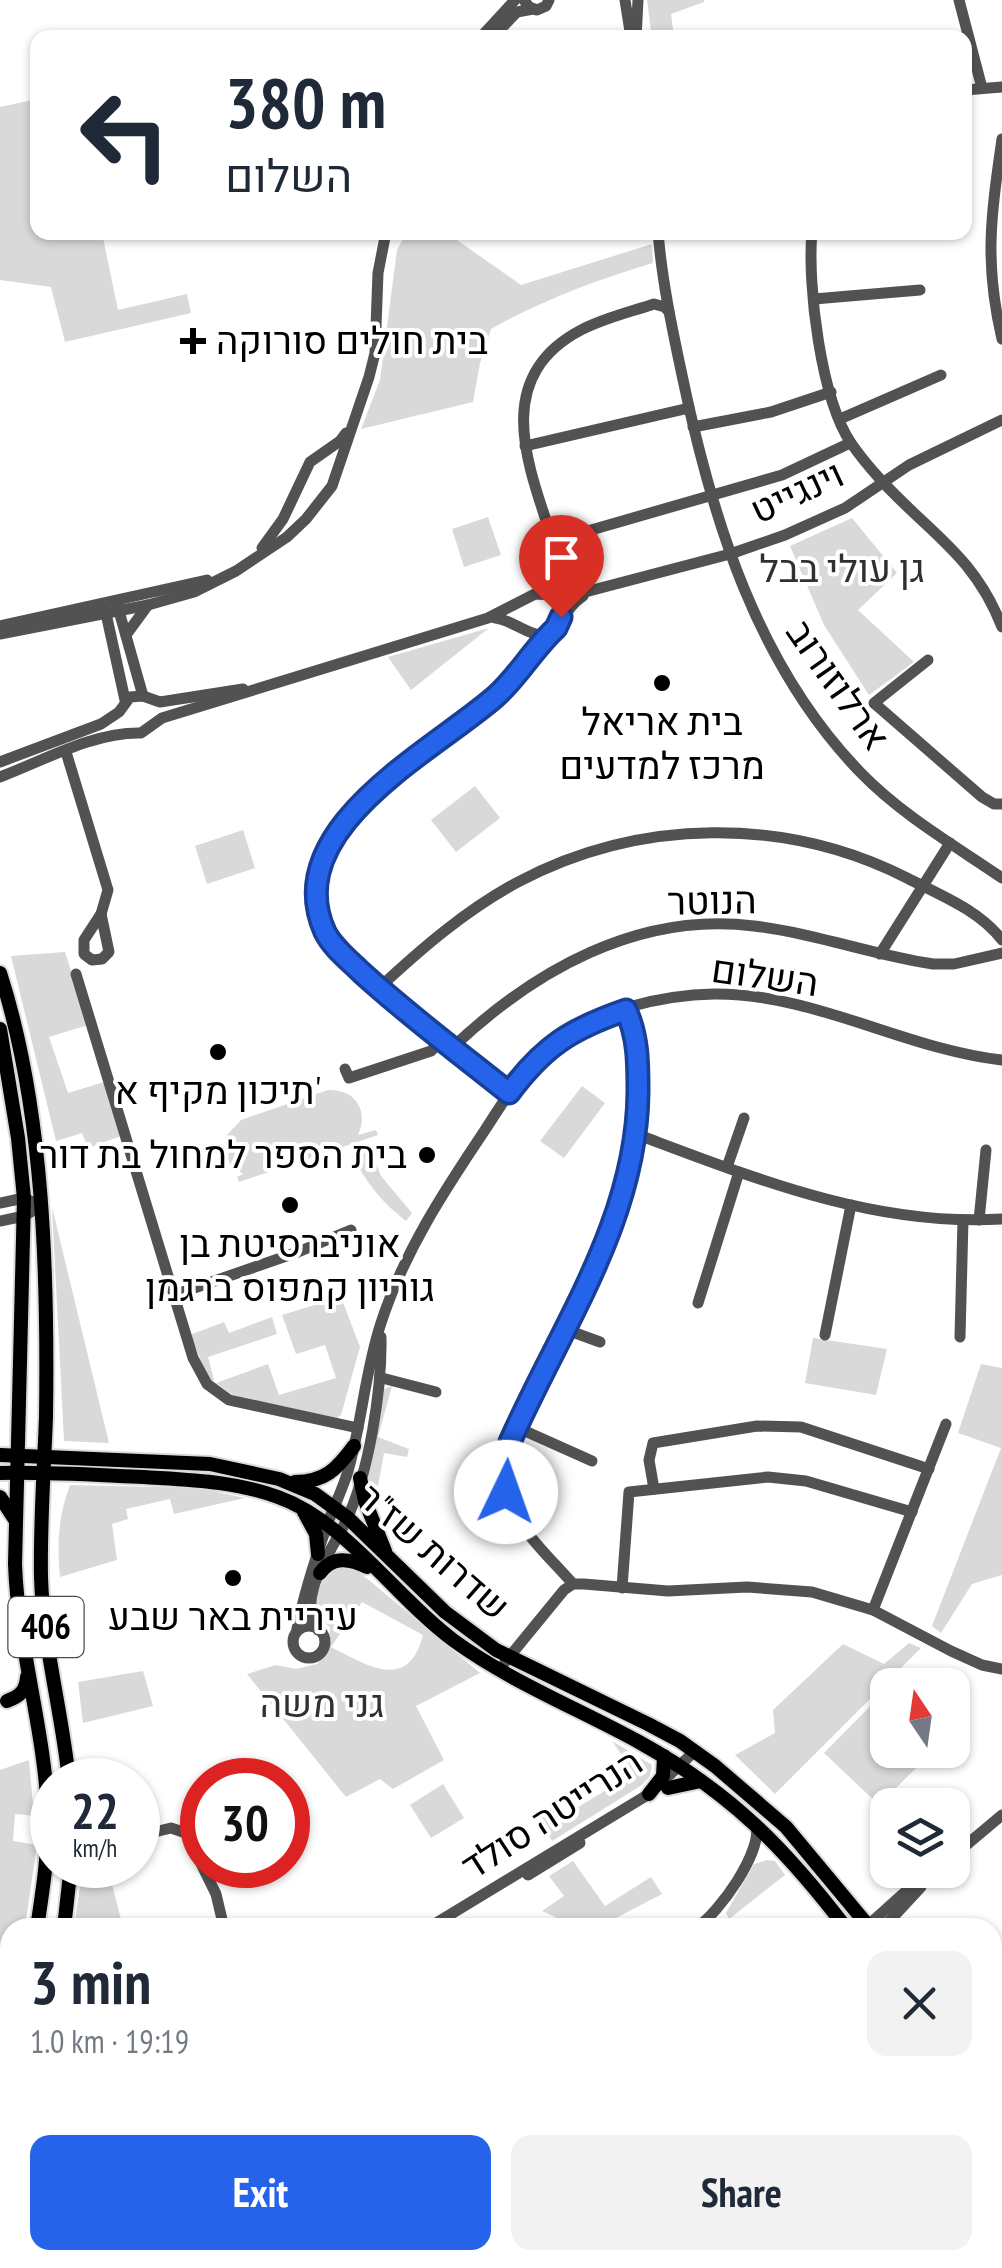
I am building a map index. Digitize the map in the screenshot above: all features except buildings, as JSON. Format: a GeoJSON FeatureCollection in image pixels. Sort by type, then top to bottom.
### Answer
{"type":"FeatureCollection","features":[{"type":"Feature","properties":{"kind":"main road","name":"406"},"geometry":{"type":"LineString","coordinates":[[0,973],[22,1064],[41,1206],[46,1399],[42,1591],[66,1758]]}},
{"type":"Feature","properties":{"kind":"main road","name":"406"},"geometry":{"type":"LineString","coordinates":[[0,1029],[24,1198],[17,1611],[48,1811],[39,1918]]}},
{"type":"Feature","properties":{"kind":"main road"},"geometry":{"type":"LineString","coordinates":[[287,1482],[326,1477],[354,1446]]}},
{"type":"Feature","properties":{"kind":"main road","name":"שדרות שז\"ר"},"geometry":{"type":"LineString","coordinates":[[0,1455],[239,1468],[287,1482],[334,1507],[445,1612],[509,1656],[695,1751],[786,1827],[863,1918]]}},
{"type":"Feature","properties":{"kind":"main road","name":"שדרות שז\"ר"},"geometry":{"type":"LineString","coordinates":[[0,1472],[208,1481],[236,1484],[287,1500],[333,1530],[434,1625],[499,1670],[701,1781],[778,1845],[838,1918]]}},
{"type":"Feature","properties":{"kind":"main road"},"geometry":{"type":"LineString","coordinates":[[360,1478],[389,1560]]}},
{"type":"Feature","properties":{"kind":"main road"},"geometry":{"type":"LineString","coordinates":[[0,1497],[16,1521]]}},
{"type":"Feature","properties":{"kind":"main road"},"geometry":{"type":"LineString","coordinates":[[287,1500],[308,1515],[316,1534],[318,1554]]}},
{"type":"Feature","properties":{"kind":"main road"},"geometry":{"type":"LineString","coordinates":[[320,1573],[331,1561],[349,1559],[376,1571]]}},
{"type":"Feature","properties":{"kind":"main road"},"geometry":{"type":"LineString","coordinates":[[4,1701],[19,1696],[28,1674]]}},
{"type":"Feature","properties":{"kind":"main road"},"geometry":{"type":"LineString","coordinates":[[4,1701],[24,1702],[33,1709]]}},
{"type":"Feature","properties":{"kind":"main road"},"geometry":{"type":"LineString","coordinates":[[648,1794],[676,1764]]}},
{"type":"Feature","properties":{"kind":"main road"},"geometry":{"type":"LineString","coordinates":[[668,1788],[701,1781]]}},
{"type":"Feature","properties":{"kind":"main road"},"geometry":{"type":"LineString","coordinates":[[66,1918],[70,1888]]}},
{"type":"Feature","properties":{"kind":"street"},"geometry":{"type":"LineString","coordinates":[[487,30],[515,0]]}},
{"type":"Feature","properties":{"kind":"street"},"geometry":{"type":"LineString","coordinates":[[626,0],[632,30]]}},
{"type":"Feature","properties":{"kind":"street"},"geometry":{"type":"LineString","coordinates":[[635,30],[638,0]]}},
{"type":"Feature","properties":{"kind":"street"},"geometry":{"type":"LineString","coordinates":[[958,0],[966,30]]}},
{"type":"Feature","properties":{"kind":"street"},"geometry":{"type":"LineString","coordinates":[[500,30],[528,5],[542,8],[549,1]]}},
{"type":"Feature","properties":{"kind":"street"},"geometry":{"type":"LineString","coordinates":[[972,51],[982,88]]}},
{"type":"Feature","properties":{"kind":"street"},"geometry":{"type":"LineString","coordinates":[[972,89],[1002,87]]}},
{"type":"Feature","properties":{"kind":"street"},"geometry":{"type":"LineString","coordinates":[[1002,138],[989,256],[1002,339]]}},
{"type":"Feature","properties":{"kind":"street"},"geometry":{"type":"LineString","coordinates":[[0,626],[148,605],[194,592],[257,557],[311,514],[332,486],[376,353],[378,273],[384,240]]}},
{"type":"Feature","properties":{"kind":"street","name":"ארלוזורוב"},"geometry":{"type":"LineString","coordinates":[[659,240],[664,288],[693,427],[730,554],[762,631],[822,727],[877,788],[1002,878]]}},
{"type":"Feature","properties":{"kind":"street"},"geometry":{"type":"LineString","coordinates":[[811,240],[823,367],[850,443],[883,482],[944,538],[972,570],[986,590],[1002,627]]}},
{"type":"Feature","properties":{"kind":"street"},"geometry":{"type":"LineString","coordinates":[[551,596],[559,570],[524,446],[520,418],[534,376],[557,346],[582,329],[654,304],[662,298],[664,288]]}},
{"type":"Feature","properties":{"kind":"street"},"geometry":{"type":"LineString","coordinates":[[814,299],[920,290]]}},
{"type":"Feature","properties":{"kind":"street"},"geometry":{"type":"LineString","coordinates":[[654,304],[669,312]]}},
{"type":"Feature","properties":{"kind":"street"},"geometry":{"type":"LineString","coordinates":[[840,419],[941,375]]}},
{"type":"Feature","properties":{"kind":"street"},"geometry":{"type":"LineString","coordinates":[[693,427],[771,412],[831,392]]}},
{"type":"Feature","properties":{"kind":"street"},"geometry":{"type":"LineString","coordinates":[[524,446],[689,408]]}},
{"type":"Feature","properties":{"kind":"street","name":"וינגייט"},"geometry":{"type":"LineString","coordinates":[[551,596],[570,596],[730,554],[819,521],[941,448],[1002,420]]}},
{"type":"Feature","properties":{"kind":"street"},"geometry":{"type":"LineString","coordinates":[[257,557],[283,520],[310,462],[340,441],[354,421]]}},
{"type":"Feature","properties":{"kind":"street"},"geometry":{"type":"LineString","coordinates":[[553,541],[782,475],[850,443]]}},
{"type":"Feature","properties":{"kind":"street"},"geometry":{"type":"LineString","coordinates":[[327,449],[340,460]]}},
{"type":"Feature","properties":{"kind":"street"},"geometry":{"type":"LineString","coordinates":[[294,496],[296,511],[311,514]]}},
{"type":"Feature","properties":{"kind":"street"},"geometry":{"type":"LineString","coordinates":[[0,634],[220,578]]}},
{"type":"Feature","properties":{"kind":"street","name":"וינגייט"},"geometry":{"type":"LineString","coordinates":[[561,617],[574,602],[604,584]]}},
{"type":"Feature","properties":{"kind":"street"},"geometry":{"type":"LineString","coordinates":[[0,778],[100,738],[147,731],[156,722],[488,618],[536,594],[551,596],[560,606],[561,617],[524,666],[496,696],[362,802],[334,835],[324,856],[318,896],[326,932],[334,946],[379,988],[509,1093]]}},
{"type":"Feature","properties":{"kind":"street"},"geometry":{"type":"LineString","coordinates":[[523,602],[519,614],[530,655],[524,666]]}},
{"type":"Feature","properties":{"kind":"street"},"geometry":{"type":"LineString","coordinates":[[126,635],[148,605]]}},
{"type":"Feature","properties":{"kind":"street"},"geometry":{"type":"LineString","coordinates":[[112,608],[126,635],[147,698],[156,708],[156,722]]}},
{"type":"Feature","properties":{"kind":"street"},"geometry":{"type":"LineString","coordinates":[[112,608],[121,724],[130,732]]}},
{"type":"Feature","properties":{"kind":"street"},"geometry":{"type":"LineString","coordinates":[[488,618],[504,618],[539,636],[551,632]]}},
{"type":"Feature","properties":{"kind":"street"},"geometry":{"type":"LineString","coordinates":[[928,660],[874,702],[982,797],[1002,804]]}},
{"type":"Feature","properties":{"kind":"street"},"geometry":{"type":"LineString","coordinates":[[0,762],[101,724],[122,706],[147,698],[176,701],[267,687]]}},
{"type":"Feature","properties":{"kind":"street"},"geometry":{"type":"LineString","coordinates":[[66,752],[108,890],[101,914]]}},
{"type":"Feature","properties":{"kind":"street"},"geometry":{"type":"LineString","coordinates":[[379,988],[454,924],[519,882],[583,855],[638,840],[720,832],[782,838],[867,860],[975,914],[1002,940]]}},
{"type":"Feature","properties":{"kind":"street"},"geometry":{"type":"LineString","coordinates":[[880,954],[950,844]]}},
{"type":"Feature","properties":{"kind":"street","name":"הנוטר"},"geometry":{"type":"LineString","coordinates":[[346,1069],[349,1078],[447,1044],[551,971],[600,947],[662,930],[723,923],[757,926],[933,964],[954,964],[1002,953]]}},
{"type":"Feature","properties":{"kind":"street"},"geometry":{"type":"LineString","coordinates":[[76,974],[174,1295],[207,1384],[222,1396],[277,1413],[358,1428]]}},
{"type":"Feature","properties":{"kind":"street","name":"השלום"},"geometry":{"type":"LineString","coordinates":[[333,1530],[334,1507],[344,1486],[368,1372],[401,1270],[428,1218],[509,1093],[552,1044],[582,1026],[626,1010],[706,995],[769,999],[810,1008],[944,1050],[1002,1060]]}},
{"type":"Feature","properties":{"kind":"street"},"geometry":{"type":"LineString","coordinates":[[574,1584],[524,1528],[506,1492],[506,1453],[597,1266],[628,1169],[636,1134],[638,1048],[626,1010]]}},
{"type":"Feature","properties":{"kind":"street"},"geometry":{"type":"LineString","coordinates":[[698,1304],[744,1118]]}},
{"type":"Feature","properties":{"kind":"street"},"geometry":{"type":"LineString","coordinates":[[636,1134],[796,1192],[851,1205],[963,1220],[1002,1219]]}},
{"type":"Feature","properties":{"kind":"street"},"geometry":{"type":"LineString","coordinates":[[980,1220],[986,1150]]}},
{"type":"Feature","properties":{"kind":"street"},"geometry":{"type":"LineString","coordinates":[[0,1204],[24,1198],[41,1206]]}},
{"type":"Feature","properties":{"kind":"street"},"geometry":{"type":"LineString","coordinates":[[824,1336],[851,1205]]}},
{"type":"Feature","properties":{"kind":"street"},"geometry":{"type":"LineString","coordinates":[[0,1221],[24,1216],[41,1206]]}},
{"type":"Feature","properties":{"kind":"street"},"geometry":{"type":"LineString","coordinates":[[960,1337],[963,1220]]}},
{"type":"Feature","properties":{"kind":"street"},"geometry":{"type":"LineString","coordinates":[[174,1295],[351,1230]]}},
{"type":"Feature","properties":{"kind":"street","name":"השלום"},"geometry":{"type":"LineString","coordinates":[[333,1530],[348,1518],[360,1478],[382,1378],[381,1323]]}},
{"type":"Feature","properties":{"kind":"street"},"geometry":{"type":"LineString","coordinates":[[567,1330],[600,1342]]}},
{"type":"Feature","properties":{"kind":"street"},"geometry":{"type":"LineString","coordinates":[[382,1378],[436,1392]]}},
{"type":"Feature","properties":{"kind":"street"},"geometry":{"type":"LineString","coordinates":[[873,1610],[946,1424]]}},
{"type":"Feature","properties":{"kind":"street"},"geometry":{"type":"LineString","coordinates":[[654,1489],[649,1460],[653,1443],[757,1426],[801,1426],[929,1469]]}},
{"type":"Feature","properties":{"kind":"street"},"geometry":{"type":"LineString","coordinates":[[516,1427],[592,1461]]}},
{"type":"Feature","properties":{"kind":"street"},"geometry":{"type":"LineString","coordinates":[[622,1588],[629,1492],[749,1478],[786,1478],[912,1512]]}},
{"type":"Feature","properties":{"kind":"street"},"geometry":{"type":"LineString","coordinates":[[333,1530],[310,1614],[326,1636],[325,1649],[316,1656],[308,1656],[296,1652],[291,1644],[318,1554],[333,1530]]}},
{"type":"Feature","properties":{"kind":"street"},"geometry":{"type":"LineString","coordinates":[[499,1670],[564,1590],[574,1584],[668,1591],[776,1588],[812,1592],[873,1610],[982,1665],[1002,1669]]}},
{"type":"Feature","properties":{"kind":"street"},"geometry":{"type":"LineString","coordinates":[[297,1630],[318,1630]]}},
{"type":"Feature","properties":{"kind":"street","name":"הנרייטה סולד"},"geometry":{"type":"LineString","coordinates":[[460,1918],[668,1788],[676,1764],[695,1751]]}},
{"type":"Feature","properties":{"kind":"street","name":"הנרייטה סולד"},"geometry":{"type":"LineString","coordinates":[[444,1918],[648,1794]]}},
{"type":"Feature","properties":{"kind":"street"},"geometry":{"type":"LineString","coordinates":[[970,1842],[1002,1815]]}},
{"type":"Feature","properties":{"kind":"street"},"geometry":{"type":"LineString","coordinates":[[710,1918],[756,1846],[756,1823]]}},
{"type":"Feature","properties":{"kind":"street"},"geometry":{"type":"LineString","coordinates":[[160,1831],[171,1828],[186,1833],[216,1894],[222,1918]]}},
{"type":"Feature","properties":{"kind":"street"},"geometry":{"type":"LineString","coordinates":[[756,1846],[765,1842],[778,1845]]}},
{"type":"Feature","properties":{"kind":"street"},"geometry":{"type":"LineString","coordinates":[[881,1918],[936,1870]]}},
{"type":"Feature","properties":{"kind":"green space"},"geometry":{"type":"Polygon","coordinates":[[[647,0],[704,0],[671,14],[673,30],[651,30],[647,0]]]}},
{"type":"Feature","properties":{"kind":"green space"},"geometry":{"type":"Polygon","coordinates":[[[30,101],[30,240],[103,240],[118,310],[187,294],[191,313],[65,342],[51,287],[0,280],[0,107],[30,101]]]}},
{"type":"Feature","properties":{"kind":"green space"},"geometry":{"type":"Polygon","coordinates":[[[402,240],[457,240],[521,285],[652,244],[653,263],[570,292],[491,329],[473,402],[361,429],[380,380],[397,250],[402,240]]]}},
{"type":"Feature","properties":{"kind":"green space"},"geometry":{"type":"Polygon","coordinates":[[[488,517],[501,555],[464,567],[452,529],[488,517]]]}},
{"type":"Feature","properties":{"kind":"green space","name":"גן עולי בבל"},"geometry":{"type":"Polygon","coordinates":[[[852,518],[897,573],[858,610],[914,662],[869,695],[824,625],[790,546],[852,518]]]}},
{"type":"Feature","properties":{"kind":"green space"},"geometry":{"type":"Polygon","coordinates":[[[489,628],[411,690],[388,657],[489,628]]]}},
{"type":"Feature","properties":{"kind":"green space"},"geometry":{"type":"Polygon","coordinates":[[[475,786],[500,818],[456,852],[431,820],[475,786]]]}},
{"type":"Feature","properties":{"kind":"green space"},"geometry":{"type":"Polygon","coordinates":[[[243,830],[255,868],[207,884],[195,846],[243,830]]]}},
{"type":"Feature","properties":{"kind":"green space"},"geometry":{"type":"Polygon","coordinates":[[[65,952],[88,1025],[49,1037],[68,1093],[104,1082],[121,1136],[88,1148],[82,1133],[56,1141],[11,956],[65,952]]]}},
{"type":"Feature","properties":{"kind":"green space"},"geometry":{"type":"Polygon","coordinates":[[[582,1086],[605,1103],[564,1158],[540,1141],[582,1086]]]}},
{"type":"Feature","properties":{"kind":"green space"},"geometry":{"type":"Polygon","coordinates":[[[328,1090],[346,1093],[358,1103],[362,1118],[358,1135],[376,1130],[378,1135],[239,1182],[237,1177],[243,1174],[231,1166],[224,1150],[227,1135],[241,1120],[328,1090]]]}},
{"type":"Feature","properties":{"kind":"green space"},"geometry":{"type":"Polygon","coordinates":[[[370,1148],[381,1176],[412,1213],[406,1221],[375,1191],[352,1154],[370,1148]]]}},
{"type":"Feature","properties":{"kind":"green space"},"geometry":{"type":"Polygon","coordinates":[[[52,1207],[109,1443],[64,1441],[52,1207]]]}},
{"type":"Feature","properties":{"kind":"green space"},"geometry":{"type":"Polygon","coordinates":[[[341,1297],[360,1347],[337,1418],[234,1396],[216,1383],[268,1364],[279,1395],[336,1378],[325,1345],[296,1354],[282,1315],[341,1297]]]}},
{"type":"Feature","properties":{"kind":"green space"},"geometry":{"type":"Polygon","coordinates":[[[272,1317],[277,1334],[208,1357],[214,1380],[210,1382],[190,1335],[224,1322],[229,1333],[272,1317]]]}},
{"type":"Feature","properties":{"kind":"green space"},"geometry":{"type":"Polygon","coordinates":[[[813,1338],[887,1349],[876,1395],[805,1383],[813,1338]]]}},
{"type":"Feature","properties":{"kind":"green space"},"geometry":{"type":"Polygon","coordinates":[[[981,1364],[1002,1368],[1002,1575],[972,1584],[941,1633],[932,1626],[1001,1448],[958,1433],[981,1364]]]}},
{"type":"Feature","properties":{"kind":"green space"},"geometry":{"type":"Polygon","coordinates":[[[392,1386],[378,1437],[409,1449],[407,1457],[384,1453],[375,1503],[364,1487],[384,1389],[392,1386]]]}},
{"type":"Feature","properties":{"kind":"green space"},"geometry":{"type":"Polygon","coordinates":[[[70,1485],[198,1488],[245,1498],[174,1514],[170,1499],[126,1509],[128,1519],[112,1524],[117,1560],[60,1577],[59,1530],[70,1485]]]}},
{"type":"Feature","properties":{"kind":"green space","name":"גני משה"},"geometry":{"type":"Polygon","coordinates":[[[341,1565],[358,1571],[480,1673],[416,1706],[444,1760],[393,1789],[380,1779],[346,1797],[247,1674],[276,1665],[296,1669],[317,1664],[329,1650],[330,1627],[317,1617],[316,1601],[323,1580],[341,1565]],[[362,1602],[331,1647],[372,1666],[397,1669],[416,1653],[423,1635],[362,1602]]]}},
{"type":"Feature","properties":{"kind":"green space"},"geometry":{"type":"Polygon","coordinates":[[[909,1643],[921,1648],[901,1668],[870,1668],[870,1699],[775,1794],[735,1755],[775,1733],[773,1710],[843,1644],[884,1664],[909,1643]]]}},
{"type":"Feature","properties":{"kind":"green space"},"geometry":{"type":"Polygon","coordinates":[[[143,1671],[153,1706],[83,1723],[78,1682],[143,1671]]]}},
{"type":"Feature","properties":{"kind":"green space"},"geometry":{"type":"Polygon","coordinates":[[[870,1706],[870,1768],[916,1768],[896,1788],[870,1788],[870,1796],[824,1753],[870,1706]]]}},
{"type":"Feature","properties":{"kind":"green space"},"geometry":{"type":"Polygon","coordinates":[[[612,1741],[652,1765],[650,1776],[642,1785],[552,1841],[537,1817],[556,1807],[562,1817],[634,1773],[612,1741]]]}},
{"type":"Feature","properties":{"kind":"green space"},"geometry":{"type":"Polygon","coordinates":[[[29,1760],[30,1816],[15,1814],[13,1841],[30,1844],[26,1918],[0,1918],[0,1770],[29,1760]]]}},
{"type":"Feature","properties":{"kind":"green space"},"geometry":{"type":"Polygon","coordinates":[[[443,1784],[464,1818],[431,1838],[410,1805],[443,1784]]]}},
{"type":"Feature","properties":{"kind":"green space"},"geometry":{"type":"Polygon","coordinates":[[[573,1861],[605,1906],[651,1877],[662,1894],[616,1918],[557,1918],[542,1911],[564,1896],[549,1876],[573,1861]]]}},
{"type":"Feature","properties":{"kind":"green space"},"geometry":{"type":"Polygon","coordinates":[[[775,1861],[785,1875],[728,1918],[726,1913],[754,1864],[775,1861]]]}},
{"type":"Feature","properties":{"kind":"green space"},"geometry":{"type":"Polygon","coordinates":[[[80,1888],[113,1888],[121,1918],[75,1918],[80,1888]]]}},
{"type":"Feature","properties":{"kind":"place","name":"בית חולים סורוקה"},"geometry":{"type":"Point","coordinates":[193,341]}},
{"type":"Feature","properties":{"kind":"place","name":"בית אריאל מרכז למדעים"},"geometry":{"type":"Point","coordinates":[662,683]}},
{"type":"Feature","properties":{"kind":"place","name":"תיכון מקיף א'"},"geometry":{"type":"Point","coordinates":[218,1052]}},
{"type":"Feature","properties":{"kind":"place","name":"בית הספר למחול בת דור"},"geometry":{"type":"Point","coordinates":[427,1155]}},
{"type":"Feature","properties":{"kind":"place","name":"אוניברסיטת בן גוריון קמפוס ברגמן"},"geometry":{"type":"Point","coordinates":[290,1205]}},
{"type":"Feature","properties":{"kind":"place","name":"עיריית באר שבע"},"geometry":{"type":"Point","coordinates":[233,1578]}},
{"type":"Feature","properties":{"kind":"route"},"geometry":{"type":"LineString","coordinates":[[506,1492],[504,1467],[510,1442],[597,1266],[628,1169],[638,1113],[638,1048],[634,1027],[626,1010],[582,1026],[544,1052],[509,1093],[389,997],[334,946],[320,916],[318,896],[324,856],[346,819],[370,795],[496,696],[556,628],[561,617]]}}]}
